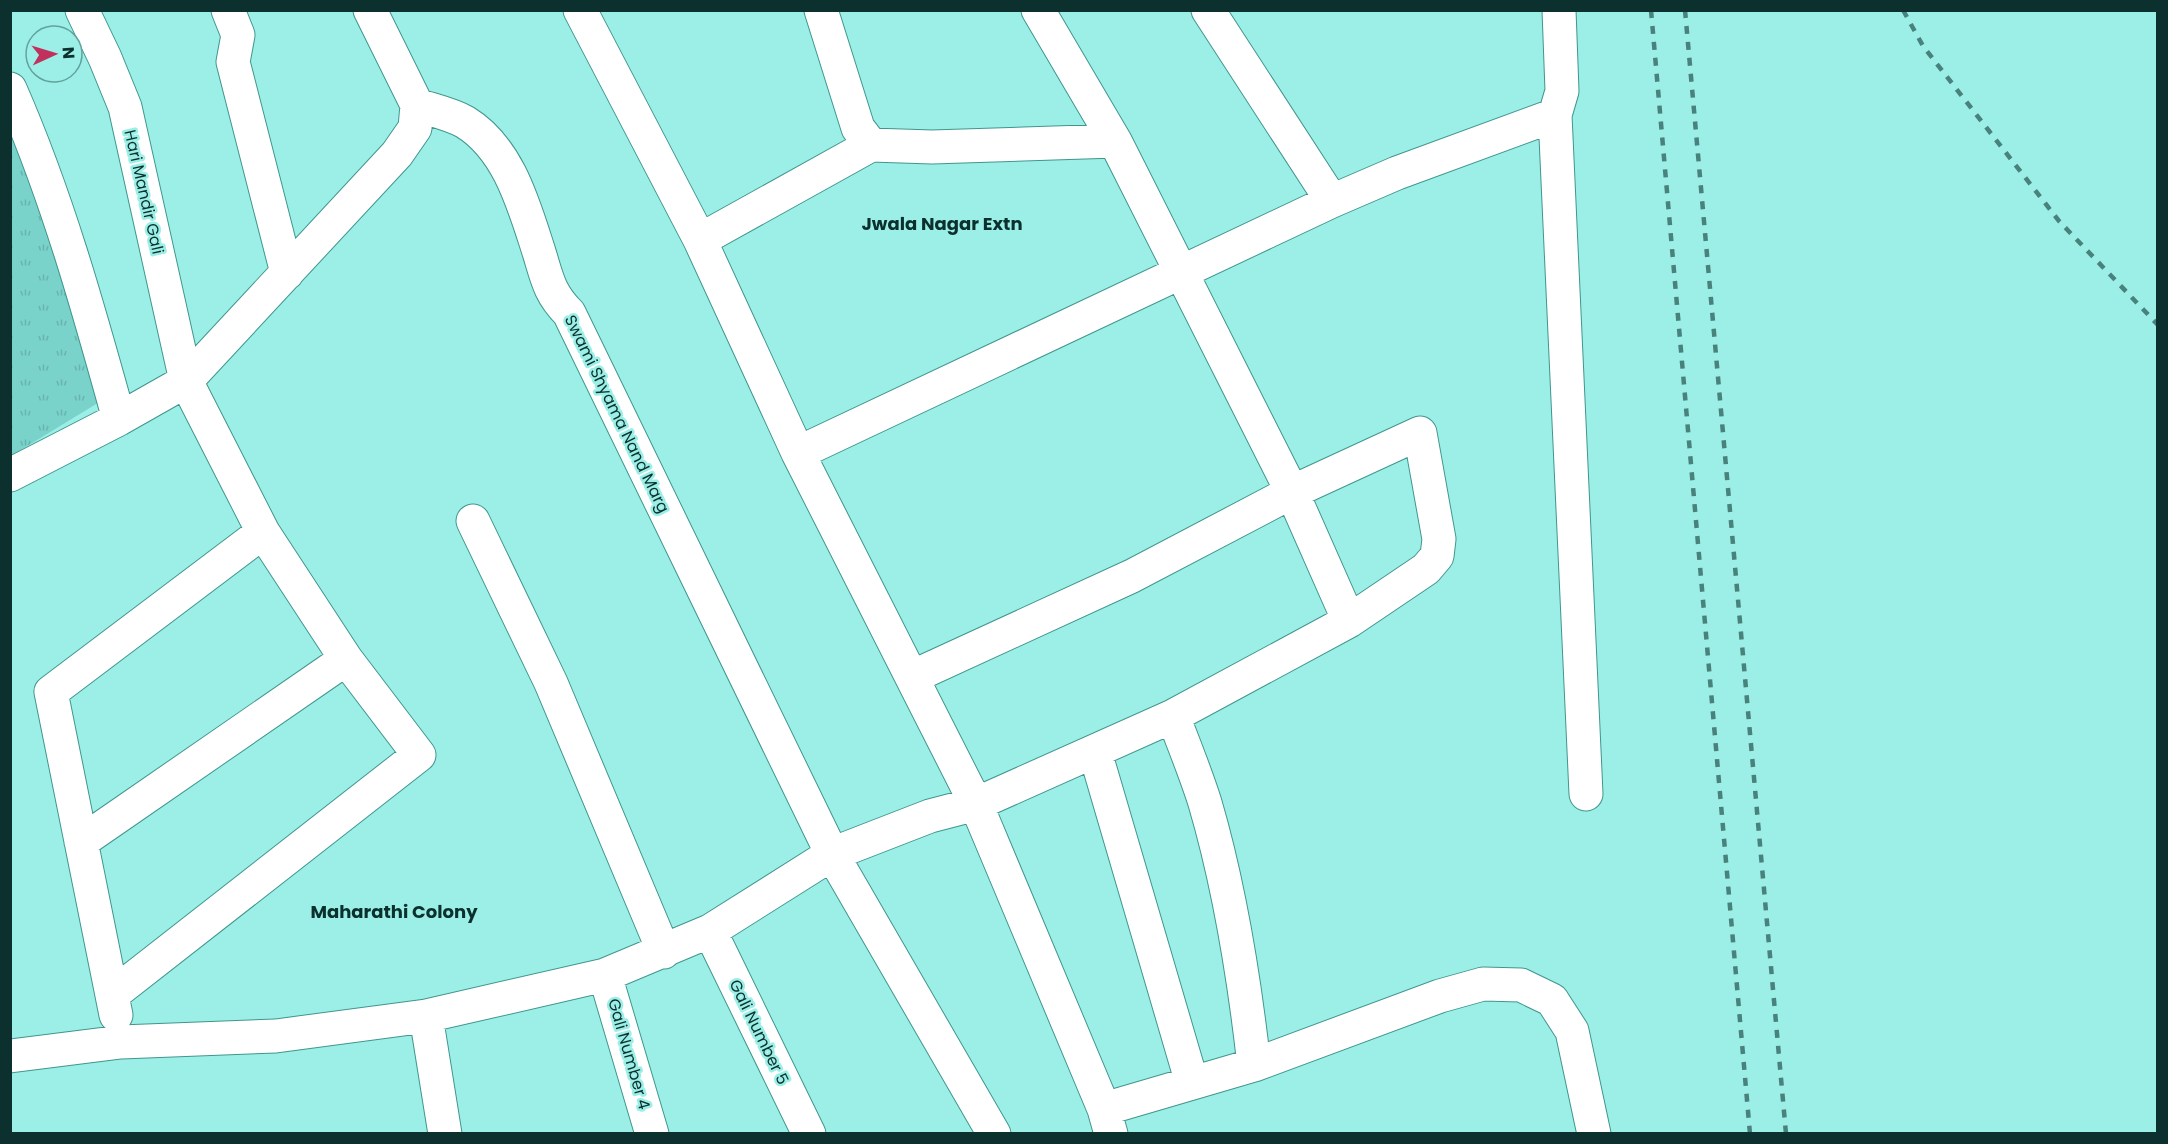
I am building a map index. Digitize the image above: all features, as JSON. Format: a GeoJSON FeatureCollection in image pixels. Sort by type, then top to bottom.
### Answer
{"type":"FeatureCollection","features":[{"type":"Feature","properties":{"kind":"street","name":"Hari Mandir Gali"},"geometry":{"type":"LineString","coordinates":[[82,10],[125,107],[186,381],[263,532],[346,659],[419,755],[112,995]]}},
{"type":"Feature","properties":{"kind":"street"},"geometry":{"type":"LineString","coordinates":[[228,10],[238,35],[233,62],[287,273]]}},
{"type":"Feature","properties":{"kind":"street"},"geometry":{"type":"LineString","coordinates":[[10,475],[119,419],[186,381],[397,154],[415,128],[417,105],[370,10]]}},
{"type":"Feature","properties":{"kind":"street"},"geometry":{"type":"LineString","coordinates":[[580,10],[700,240],[798,453],[976,804],[1107,1121],[1192,1083],[1254,1065],[1440,996],[1483,984],[1521,985],[1552,1000],[1572,1031],[1594,1134]]}},
{"type":"Feature","properties":{"kind":"street"},"geometry":{"type":"LineString","coordinates":[[821,10],[858,128],[871,145]]}},
{"type":"Feature","properties":{"kind":"street"},"geometry":{"type":"LineString","coordinates":[[1038,10],[1115,141],[1182,271],[1292,492],[1349,621]]}},
{"type":"Feature","properties":{"kind":"street"},"geometry":{"type":"LineString","coordinates":[[1208,10],[1332,201]]}},
{"type":"Feature","properties":{"kind":"street"},"geometry":{"type":"LineString","coordinates":[[1559,10],[1562,91],[1555,115],[1586,794]]}},
{"type":"Feature","properties":{"kind":"street"},"geometry":{"type":"LineString","coordinates":[[10,89],[38,153],[80,279],[119,419]]}},
{"type":"Feature","properties":{"kind":"street","name":"Swami Shyama Nand Marg"},"geometry":{"type":"LineString","coordinates":[[417,105],[464,122],[489,144],[507,169],[527,215],[554,298],[569,313],[832,854],[994,1134]]}},
{"type":"Feature","properties":{"kind":"street"},"geometry":{"type":"LineString","coordinates":[[798,453],[1332,201],[1397,173],[1555,115]]}},
{"type":"Feature","properties":{"kind":"street"},"geometry":{"type":"LineString","coordinates":[[700,240],[871,145],[932,147],[1115,141]]}},
{"type":"Feature","properties":{"kind":"street"},"geometry":{"type":"LineString","coordinates":[[10,1056],[121,1042],[276,1036],[426,1016],[605,975],[664,952],[710,931],[832,854],[930,816],[976,804],[1173,716],[1349,621],[1426,569],[1437,556],[1439,539],[1420,434],[1292,492],[1132,576],[912,677]]}},
{"type":"Feature","properties":{"kind":"street"},"geometry":{"type":"LineString","coordinates":[[473,521],[551,683],[664,952]]}},
{"type":"Feature","properties":{"kind":"street"},"geometry":{"type":"LineString","coordinates":[[121,1042],[51,692],[263,532]]}},
{"type":"Feature","properties":{"kind":"street"},"geometry":{"type":"LineString","coordinates":[[81,842],[346,659]]}},
{"type":"Feature","properties":{"kind":"street"},"geometry":{"type":"LineString","coordinates":[[1173,716],[1205,802],[1235,928],[1244,979],[1254,1065]]}},
{"type":"Feature","properties":{"kind":"street"},"geometry":{"type":"LineString","coordinates":[[1095,752],[1192,1083]]}},
{"type":"Feature","properties":{"kind":"street","name":"Gali Number 5"},"geometry":{"type":"LineString","coordinates":[[710,931],[809,1134]]}},
{"type":"Feature","properties":{"kind":"street","name":"Gali Number 4"},"geometry":{"type":"LineString","coordinates":[[605,975],[652,1134]]}},
{"type":"Feature","properties":{"kind":"street"},"geometry":{"type":"LineString","coordinates":[[426,1016],[445,1134]]}},
{"type":"Feature","properties":{"kind":"green space"},"geometry":{"type":"Polygon","coordinates":[[[10,112],[106,398],[11,456],[10,456],[10,112]]]}},
{"type":"Feature","properties":{"kind":"railway"},"geometry":{"type":"LineString","coordinates":[[1651,10],[1750,1134]]}},
{"type":"Feature","properties":{"kind":"railway"},"geometry":{"type":"LineString","coordinates":[[1685,10],[1786,1134]]}},
{"type":"Feature","properties":{"kind":"railway"},"geometry":{"type":"LineString","coordinates":[[1903,10],[1923,46],[2059,221],[2158,325]]}},
{"type":"Feature","properties":{"kind":"district","name":"Jwala Nagar Extn"},"geometry":{"type":"Point","coordinates":[942,223]}},
{"type":"Feature","properties":{"kind":"district","name":"Maharathi Colony"},"geometry":{"type":"Point","coordinates":[394,911]}}]}
